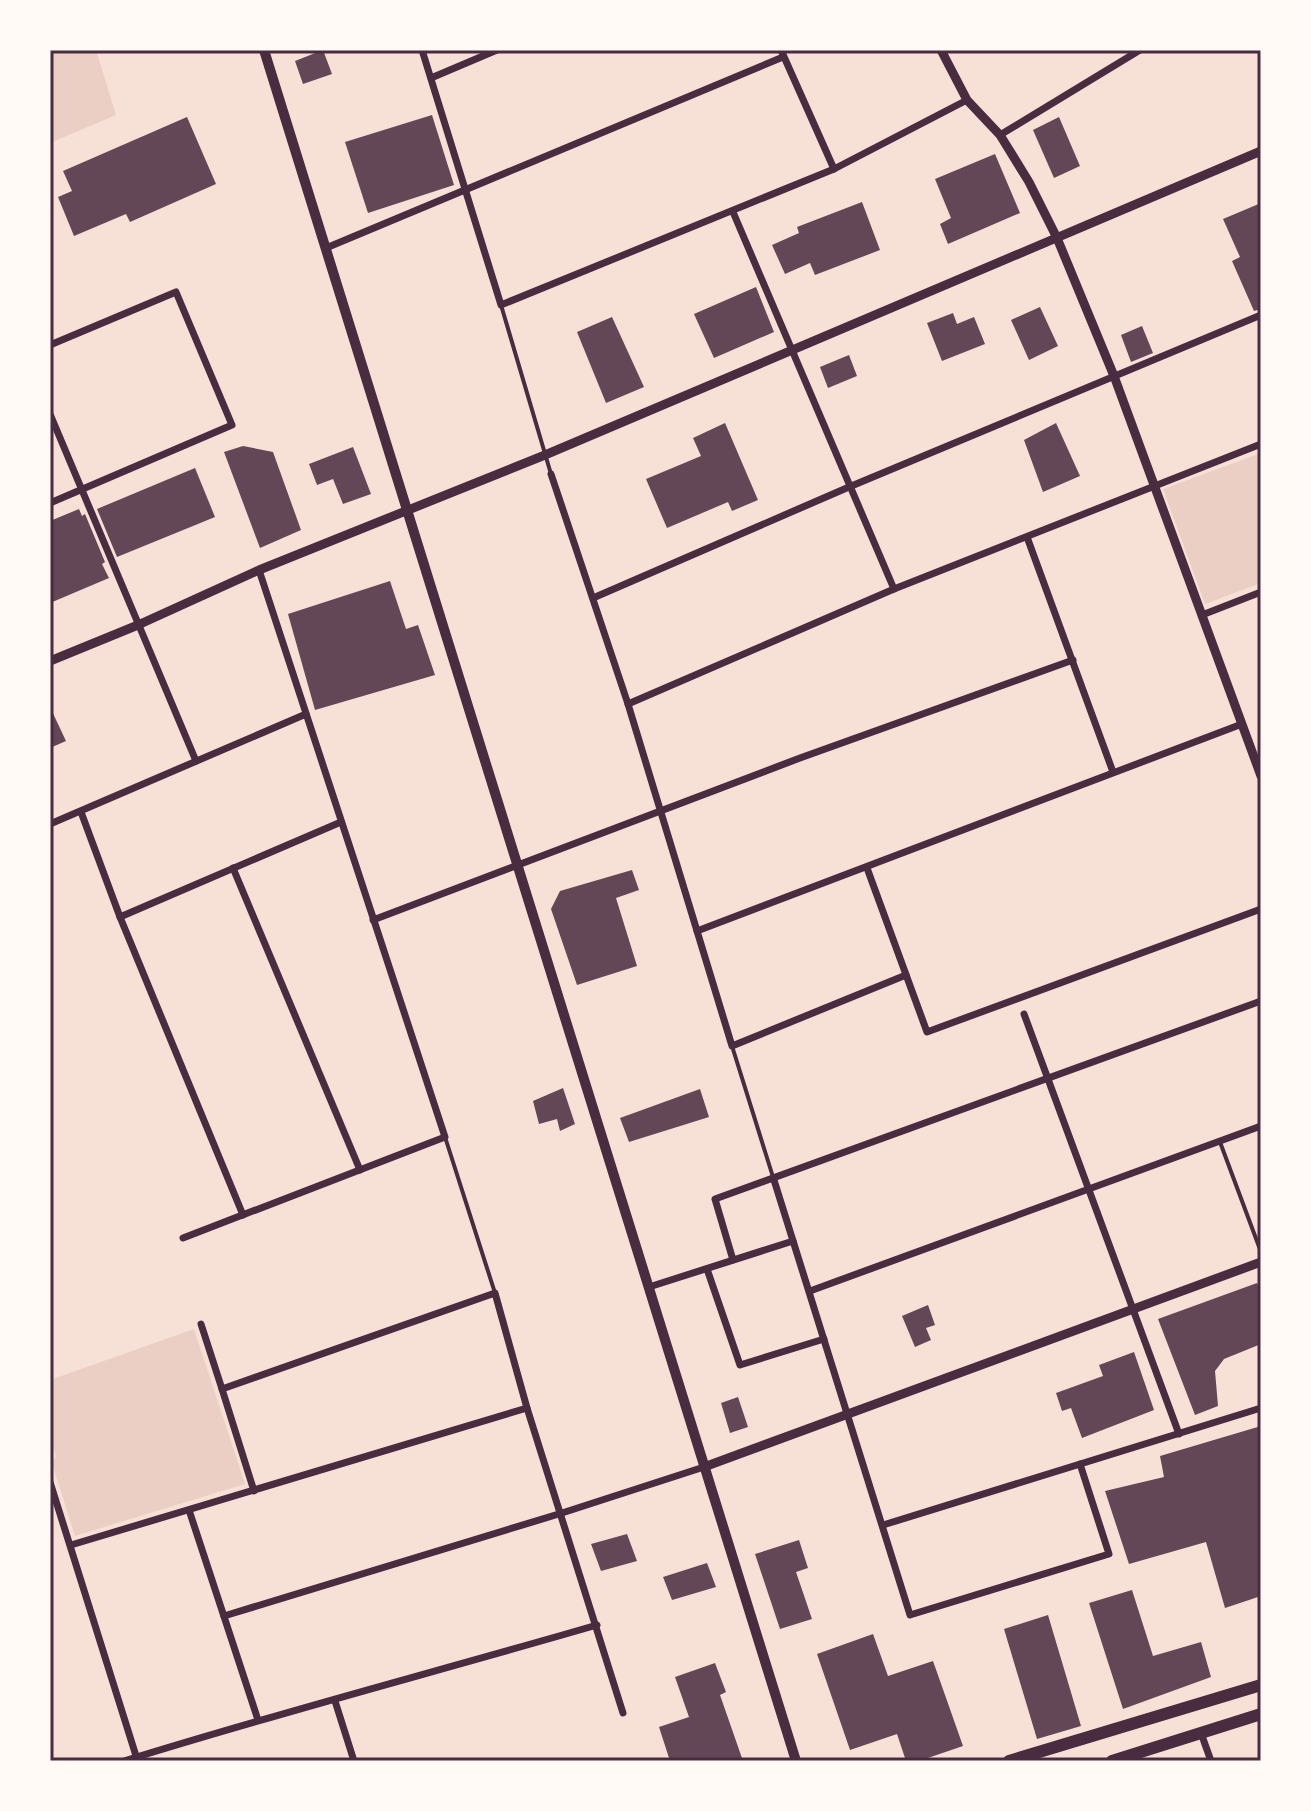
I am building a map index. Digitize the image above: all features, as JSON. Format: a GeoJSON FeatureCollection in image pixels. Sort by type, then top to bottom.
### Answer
{"type":"FeatureCollection","features":[{"type":"Feature","properties":{"kind":"highway"},"geometry":{"type":"LineString","coordinates":[[1009,1761],[1261,1685]]}},
{"type":"Feature","properties":{"kind":"highway"},"geometry":{"type":"LineString","coordinates":[[1112,1761],[1261,1714]]}},
{"type":"Feature","properties":{"kind":"main road"},"geometry":{"type":"LineString","coordinates":[[264,50],[796,1761]]}},
{"type":"Feature","properties":{"kind":"street"},"geometry":{"type":"LineString","coordinates":[[422,50],[501,305],[834,169],[967,100]]}},
{"type":"Feature","properties":{"kind":"street"},"geometry":{"type":"LineString","coordinates":[[431,78],[497,50]]}},
{"type":"Feature","properties":{"kind":"street"},"geometry":{"type":"LineString","coordinates":[[941,50],[967,100],[1000,135],[1029,182],[1057,238],[1114,376],[1261,776]]}},
{"type":"Feature","properties":{"kind":"street"},"geometry":{"type":"LineString","coordinates":[[1000,135],[1140,50]]}},
{"type":"Feature","properties":{"kind":"street"},"geometry":{"type":"LineString","coordinates":[[326,248],[467,191],[782,53],[834,169]]}},
{"type":"Feature","properties":{"kind":"street"},"geometry":{"type":"LineString","coordinates":[[50,661],[259,570],[545,455],[1261,151]]}},
{"type":"Feature","properties":{"kind":"street"},"geometry":{"type":"LineString","coordinates":[[733,212],[894,589]]}},
{"type":"Feature","properties":{"kind":"street"},"geometry":{"type":"LineString","coordinates":[[50,345],[176,292],[232,425],[50,503]]}},
{"type":"Feature","properties":{"kind":"street"},"geometry":{"type":"LineString","coordinates":[[593,598],[1261,315]]}},
{"type":"Feature","properties":{"kind":"street"},"geometry":{"type":"LineString","coordinates":[[50,414],[196,761]]}},
{"type":"Feature","properties":{"kind":"street"},"geometry":{"type":"LineString","coordinates":[[628,704],[894,589],[1261,444]]}},
{"type":"Feature","properties":{"kind":"street"},"geometry":{"type":"LineString","coordinates":[[551,474],[628,704],[732,1046],[906,975]]}},
{"type":"Feature","properties":{"kind":"street"},"geometry":{"type":"LineString","coordinates":[[1027,537],[1113,772]]}},
{"type":"Feature","properties":{"kind":"street"},"geometry":{"type":"LineString","coordinates":[[183,1238],[445,1137],[259,570]]}},
{"type":"Feature","properties":{"kind":"street"},"geometry":{"type":"LineString","coordinates":[[1202,615],[1261,592]]}},
{"type":"Feature","properties":{"kind":"street"},"geometry":{"type":"LineString","coordinates":[[373,920],[517,863],[1073,660]]}},
{"type":"Feature","properties":{"kind":"street"},"geometry":{"type":"LineString","coordinates":[[50,824],[306,714]]}},
{"type":"Feature","properties":{"kind":"street"},"geometry":{"type":"LineString","coordinates":[[697,931],[1242,724]]}},
{"type":"Feature","properties":{"kind":"street"},"geometry":{"type":"LineString","coordinates":[[81,812],[120,917],[243,1215]]}},
{"type":"Feature","properties":{"kind":"street"},"geometry":{"type":"LineString","coordinates":[[120,917],[341,822]]}},
{"type":"Feature","properties":{"kind":"street"},"geometry":{"type":"LineString","coordinates":[[233,868],[360,1170]]}},
{"type":"Feature","properties":{"kind":"street"},"geometry":{"type":"LineString","coordinates":[[867,868],[927,1032],[1261,909]]}},
{"type":"Feature","properties":{"kind":"street"},"geometry":{"type":"LineString","coordinates":[[733,1260],[715,1199],[1261,1001]]}},
{"type":"Feature","properties":{"kind":"street"},"geometry":{"type":"LineString","coordinates":[[1024,1014],[1179,1434]]}},
{"type":"Feature","properties":{"kind":"street"},"geometry":{"type":"LineString","coordinates":[[810,1291],[1261,1126]]}},
{"type":"Feature","properties":{"kind":"street"},"geometry":{"type":"LineString","coordinates":[[774,1180],[910,1615],[1109,1554],[1080,1464]]}},
{"type":"Feature","properties":{"kind":"street"},"geometry":{"type":"LineString","coordinates":[[649,1287],[793,1241]]}},
{"type":"Feature","properties":{"kind":"street"},"geometry":{"type":"LineString","coordinates":[[224,1616],[704,1467],[1261,1262]]}},
{"type":"Feature","properties":{"kind":"street"},"geometry":{"type":"LineString","coordinates":[[707,1269],[740,1365],[824,1339]]}},
{"type":"Feature","properties":{"kind":"street"},"geometry":{"type":"LineString","coordinates":[[222,1389],[495,1293],[527,1408],[623,1713]]}},
{"type":"Feature","properties":{"kind":"street"},"geometry":{"type":"LineString","coordinates":[[201,1324],[254,1491]]}},
{"type":"Feature","properties":{"kind":"street"},"geometry":{"type":"LineString","coordinates":[[71,1545],[527,1408]]}},
{"type":"Feature","properties":{"kind":"street"},"geometry":{"type":"LineString","coordinates":[[883,1525],[1261,1408]]}},
{"type":"Feature","properties":{"kind":"street"},"geometry":{"type":"LineString","coordinates":[[50,1482],[137,1759]]}},
{"type":"Feature","properties":{"kind":"street"},"geometry":{"type":"LineString","coordinates":[[189,1510],[258,1720]]}},
{"type":"Feature","properties":{"kind":"street"},"geometry":{"type":"LineString","coordinates":[[124,1761],[597,1625]]}},
{"type":"Feature","properties":{"kind":"street"},"geometry":{"type":"LineString","coordinates":[[335,1701],[354,1761]]}},
{"type":"Feature","properties":{"kind":"street"},"geometry":{"type":"LineString","coordinates":[[1201,1733],[1211,1761]]}},
{"type":"Feature","properties":{"kind":"lane"},"geometry":{"type":"LineString","coordinates":[[501,305],[551,474]]}},
{"type":"Feature","properties":{"kind":"lane"},"geometry":{"type":"LineString","coordinates":[[732,1046],[774,1180]]}},
{"type":"Feature","properties":{"kind":"lane"},"geometry":{"type":"LineString","coordinates":[[445,1137],[495,1293]]}},
{"type":"Feature","properties":{"kind":"lane"},"geometry":{"type":"LineString","coordinates":[[1220,1142],[1261,1252]]}},
{"type":"Feature","properties":{"kind":"shaded area"},"geometry":{"type":"Polygon","coordinates":[[[50,50],[96,50],[116,115],[50,143],[50,50]]]}},
{"type":"Feature","properties":{"kind":"shaded area"},"geometry":{"type":"Polygon","coordinates":[[[1261,453],[1261,583],[1205,604],[1163,489],[1261,453]]]}},
{"type":"Feature","properties":{"kind":"shaded area"},"geometry":{"type":"Polygon","coordinates":[[[194,1329],[245,1484],[75,1536],[52,1463],[56,1456],[50,1437],[50,1380],[194,1329]]]}},
{"type":"Feature","properties":{"kind":"building"},"geometry":{"type":"Polygon","coordinates":[[[323,50],[332,74],[303,84],[295,61],[323,50]]]}},
{"type":"Feature","properties":{"kind":"building"},"geometry":{"type":"Polygon","coordinates":[[[432,115],[454,185],[368,213],[345,142],[432,115]]]}},
{"type":"Feature","properties":{"kind":"building"},"geometry":{"type":"Polygon","coordinates":[[[187,117],[216,184],[130,222],[126,214],[74,236],[58,197],[72,191],[63,171],[187,117]]]}},
{"type":"Feature","properties":{"kind":"building"},"geometry":{"type":"Polygon","coordinates":[[[1059,117],[1080,166],[1054,178],[1033,130],[1059,117]]]}},
{"type":"Feature","properties":{"kind":"building"},"geometry":{"type":"Polygon","coordinates":[[[995,154],[1020,213],[948,244],[940,224],[951,218],[935,179],[995,154]]]}},
{"type":"Feature","properties":{"kind":"building"},"geometry":{"type":"Polygon","coordinates":[[[862,202],[880,250],[815,275],[810,263],[785,274],[772,245],[799,233],[797,227],[862,202]]]}},
{"type":"Feature","properties":{"kind":"building"},"geometry":{"type":"Polygon","coordinates":[[[1261,203],[1261,309],[1254,311],[1232,261],[1240,257],[1223,219],[1261,203]]]}},
{"type":"Feature","properties":{"kind":"building"},"geometry":{"type":"Polygon","coordinates":[[[756,287],[774,332],[714,358],[694,314],[756,287]]]}},
{"type":"Feature","properties":{"kind":"building"},"geometry":{"type":"Polygon","coordinates":[[[1040,307],[1058,346],[1029,360],[1011,320],[1040,307]]]}},
{"type":"Feature","properties":{"kind":"building"},"geometry":{"type":"Polygon","coordinates":[[[953,313],[957,324],[974,317],[985,344],[942,361],[927,323],[953,313]]]}},
{"type":"Feature","properties":{"kind":"building"},"geometry":{"type":"Polygon","coordinates":[[[612,317],[644,387],[606,403],[577,332],[612,317]]]}},
{"type":"Feature","properties":{"kind":"building"},"geometry":{"type":"Polygon","coordinates":[[[1142,326],[1153,353],[1131,362],[1121,335],[1142,326]]]}},
{"type":"Feature","properties":{"kind":"building"},"geometry":{"type":"Polygon","coordinates":[[[849,355],[857,376],[828,388],[820,367],[849,355]]]}},
{"type":"Feature","properties":{"kind":"building"},"geometry":{"type":"Polygon","coordinates":[[[725,423],[758,500],[732,511],[728,502],[667,528],[646,479],[701,456],[693,438],[725,423]]]}},
{"type":"Feature","properties":{"kind":"building"},"geometry":{"type":"Polygon","coordinates":[[[1056,423],[1080,476],[1043,492],[1024,440],[1056,423]]]}},
{"type":"Feature","properties":{"kind":"building"},"geometry":{"type":"Polygon","coordinates":[[[243,446],[273,452],[301,530],[260,548],[224,452],[243,446]]]}},
{"type":"Feature","properties":{"kind":"building"},"geometry":{"type":"Polygon","coordinates":[[[353,447],[371,494],[343,504],[333,479],[317,485],[309,464],[353,447]]]}},
{"type":"Feature","properties":{"kind":"building"},"geometry":{"type":"Polygon","coordinates":[[[195,468],[215,517],[117,557],[97,509],[195,468]]]}},
{"type":"Feature","properties":{"kind":"building"},"geometry":{"type":"Polygon","coordinates":[[[79,509],[82,516],[85,514],[109,578],[50,603],[50,521],[79,509]]]}},
{"type":"Feature","properties":{"kind":"building"},"geometry":{"type":"Polygon","coordinates":[[[390,581],[406,629],[418,625],[435,675],[315,710],[288,614],[390,581]]]}},
{"type":"Feature","properties":{"kind":"building"},"geometry":{"type":"Polygon","coordinates":[[[50,707],[66,741],[50,748],[50,707]]]}},
{"type":"Feature","properties":{"kind":"building"},"geometry":{"type":"Polygon","coordinates":[[[632,870],[639,890],[616,898],[637,966],[577,985],[551,909],[560,891],[632,870]]]}},
{"type":"Feature","properties":{"kind":"building"},"geometry":{"type":"Polygon","coordinates":[[[563,1088],[575,1124],[560,1131],[557,1119],[539,1124],[533,1101],[563,1088]]]}},
{"type":"Feature","properties":{"kind":"building"},"geometry":{"type":"Polygon","coordinates":[[[700,1089],[709,1117],[629,1142],[620,1118],[700,1089]]]}},
{"type":"Feature","properties":{"kind":"building"},"geometry":{"type":"Polygon","coordinates":[[[1257,1283],[1261,1293],[1261,1344],[1224,1359],[1215,1371],[1218,1406],[1195,1415],[1158,1319],[1257,1283]]]}},
{"type":"Feature","properties":{"kind":"building"},"geometry":{"type":"Polygon","coordinates":[[[928,1305],[935,1325],[926,1328],[931,1340],[915,1347],[902,1316],[928,1305]]]}},
{"type":"Feature","properties":{"kind":"building"},"geometry":{"type":"Polygon","coordinates":[[[1134,1352],[1154,1410],[1082,1438],[1071,1408],[1062,1411],[1056,1393],[1103,1376],[1099,1365],[1134,1352]]]}},
{"type":"Feature","properties":{"kind":"building"},"geometry":{"type":"Polygon","coordinates":[[[738,1397],[748,1427],[730,1433],[721,1403],[738,1397]]]}},
{"type":"Feature","properties":{"kind":"building"},"geometry":{"type":"Polygon","coordinates":[[[1261,1426],[1261,1596],[1225,1608],[1206,1542],[1129,1564],[1105,1491],[1164,1477],[1160,1456],[1261,1426]]]}},
{"type":"Feature","properties":{"kind":"building"},"geometry":{"type":"Polygon","coordinates":[[[627,1534],[637,1561],[601,1571],[591,1544],[627,1534]]]}},
{"type":"Feature","properties":{"kind":"building"},"geometry":{"type":"Polygon","coordinates":[[[799,1540],[808,1568],[796,1572],[812,1619],[780,1629],[755,1554],[799,1540]]]}},
{"type":"Feature","properties":{"kind":"building"},"geometry":{"type":"Polygon","coordinates":[[[707,1563],[716,1587],[672,1600],[663,1577],[707,1563]]]}},
{"type":"Feature","properties":{"kind":"building"},"geometry":{"type":"Polygon","coordinates":[[[1132,1590],[1153,1656],[1201,1642],[1211,1677],[1123,1709],[1089,1603],[1132,1590]]]}},
{"type":"Feature","properties":{"kind":"building"},"geometry":{"type":"Polygon","coordinates":[[[1048,1615],[1081,1726],[1037,1739],[1004,1629],[1048,1615]]]}},
{"type":"Feature","properties":{"kind":"building"},"geometry":{"type":"Polygon","coordinates":[[[873,1634],[888,1676],[933,1661],[963,1746],[919,1761],[906,1761],[897,1734],[850,1750],[817,1654],[873,1634]]]}},
{"type":"Feature","properties":{"kind":"building"},"geometry":{"type":"Polygon","coordinates":[[[715,1663],[726,1692],[720,1695],[743,1761],[670,1761],[659,1727],[689,1717],[675,1677],[715,1663]]]}}]}
